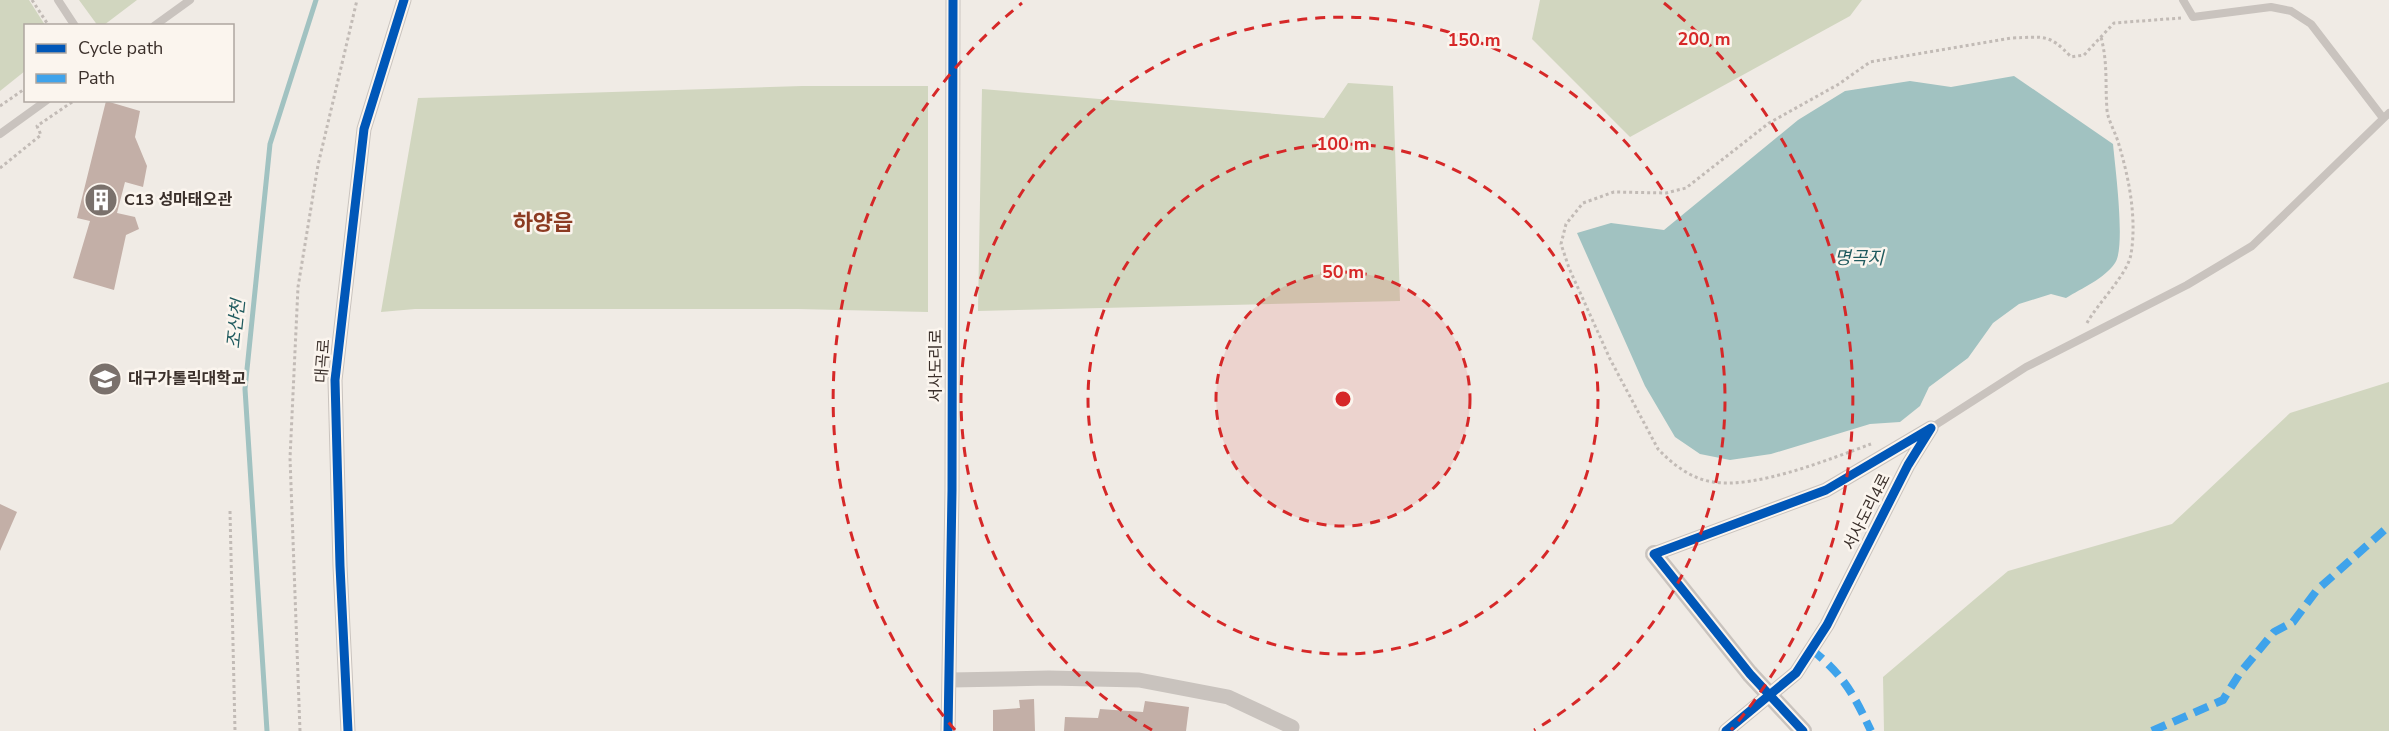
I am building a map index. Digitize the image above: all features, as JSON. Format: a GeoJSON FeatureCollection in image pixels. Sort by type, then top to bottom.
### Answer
{"type":"FeatureCollection","features":[{"type":"Feature","properties":{"kind":"street","name":"대곡로"},"geometry":{"type":"LineString","coordinates":[[348,731],[340,566],[335,380],[364,129],[404,0]]}},
{"type":"Feature","properties":{"kind":"street","name":"서사도리로"},"geometry":{"type":"LineString","coordinates":[[948,731],[951,681],[953,0]]}},
{"type":"Feature","properties":{"kind":"street","name":"서사도리4로"},"geometry":{"type":"LineString","coordinates":[[1654,554],[1826,490],[1931,428]]}},
{"type":"Feature","properties":{"kind":"street","name":"서사도리4로"},"geometry":{"type":"LineString","coordinates":[[1726,731],[1796,673],[1827,625],[1908,465],[1931,428]]}},
{"type":"Feature","properties":{"kind":"street"},"geometry":{"type":"LineString","coordinates":[[1654,554],[1750,674],[1803,731]]}},
{"type":"Feature","properties":{"kind":"street"},"geometry":{"type":"LineString","coordinates":[[951,681],[1048,678],[1139,680],[1228,698],[1292,727],[1291,731]]}},
{"type":"Feature","properties":{"kind":"lane"},"geometry":{"type":"LineString","coordinates":[[58,0],[74,24]]}},
{"type":"Feature","properties":{"kind":"lane"},"geometry":{"type":"LineString","coordinates":[[157,24],[190,0]]}},
{"type":"Feature","properties":{"kind":"lane"},"geometry":{"type":"LineString","coordinates":[[1931,428],[2026,367],[2187,285],[2252,246],[2386,115],[2311,24],[2291,11],[2271,7],[2193,17],[2184,0]]}},
{"type":"Feature","properties":{"kind":"lane"},"geometry":{"type":"LineString","coordinates":[[0,134],[44,102]]}},
{"type":"Feature","properties":{"kind":"path"},"geometry":{"type":"LineString","coordinates":[[32,0],[48,24]]}},
{"type":"Feature","properties":{"kind":"path"},"geometry":{"type":"LineString","coordinates":[[300,731],[290,458],[298,287],[318,165],[357,0]]}},
{"type":"Feature","properties":{"kind":"path"},"geometry":{"type":"LineString","coordinates":[[1873,443],[1826,461],[1745,481],[1714,482],[1691,475],[1669,461],[1658,449],[1610,359],[1569,268],[1561,244],[1566,224],[1583,204],[1614,192],[1666,193],[1686,188],[1769,123],[1839,84],[1870,62],[2012,38],[2036,37],[2051,38],[2071,57],[2084,55],[2114,23],[2193,17]]}},
{"type":"Feature","properties":{"kind":"path"},"geometry":{"type":"LineString","coordinates":[[2077,341],[2098,305],[2112,290],[2131,256],[2131,199],[2124,159],[2107,112],[2107,60],[2101,37]]}},
{"type":"Feature","properties":{"kind":"path"},"geometry":{"type":"LineString","coordinates":[[0,106],[24,89]]}},
{"type":"Feature","properties":{"kind":"path"},"geometry":{"type":"LineString","coordinates":[[0,168],[41,135],[37,126],[72,102]]}},
{"type":"Feature","properties":{"kind":"path"},"geometry":{"type":"LineString","coordinates":[[230,511],[235,731]]}},
{"type":"Feature","properties":{"kind":"green space"},"geometry":{"type":"Polygon","coordinates":[[[0,0],[29,0],[44,24],[24,24],[24,72],[0,91],[0,0]]]}},
{"type":"Feature","properties":{"kind":"green space"},"geometry":{"type":"Polygon","coordinates":[[[79,0],[137,0],[105,24],[97,24],[79,0]]]}},
{"type":"Feature","properties":{"kind":"green space"},"geometry":{"type":"Polygon","coordinates":[[[1540,0],[1862,0],[1850,16],[1630,137],[1532,39],[1540,0]]]}},
{"type":"Feature","properties":{"kind":"green space"},"geometry":{"type":"Polygon","coordinates":[[[1348,83],[1393,86],[1400,301],[978,311],[982,89],[1324,118],[1348,83]]]}},
{"type":"Feature","properties":{"kind":"green space"},"geometry":{"type":"Polygon","coordinates":[[[802,86],[928,86],[928,312],[798,309],[415,309],[381,312],[418,98],[802,86]]]}},
{"type":"Feature","properties":{"kind":"green space"},"geometry":{"type":"Polygon","coordinates":[[[2389,382],[2389,731],[1884,731],[1883,677],[2008,571],[2172,524],[2290,413],[2389,382]]]}},
{"type":"Feature","properties":{"kind":"water","name":"명곡지"},"geometry":{"type":"Polygon","coordinates":[[[2014,76],[2113,144],[2120,241],[2115,263],[2110,269],[2066,298],[2051,294],[2019,304],[1993,323],[1968,358],[1929,387],[1920,406],[1900,422],[1870,424],[1771,454],[1730,460],[1700,454],[1675,437],[1645,386],[1577,233],[1611,223],[1664,230],[1798,120],[1845,91],[1910,81],[1951,87],[2014,76]]]}},
{"type":"Feature","properties":{"kind":"building","name":"C13 성마태오관"},"geometry":{"type":"Polygon","coordinates":[[[106,102],[140,111],[135,137],[147,166],[143,187],[125,182],[117,213],[135,217],[139,229],[126,235],[114,290],[73,278],[90,221],[77,218],[106,102]]]}},
{"type":"Feature","properties":{"kind":"building"},"geometry":{"type":"Polygon","coordinates":[[[0,504],[17,512],[0,551],[0,504]]]}},
{"type":"Feature","properties":{"kind":"building"},"geometry":{"type":"Polygon","coordinates":[[[1034,699],[1035,731],[993,731],[993,710],[1020,708],[1019,700],[1034,699]]]}},
{"type":"Feature","properties":{"kind":"building"},"geometry":{"type":"Polygon","coordinates":[[[1145,701],[1189,707],[1186,731],[1064,731],[1065,717],[1098,718],[1100,709],[1143,712],[1145,701]]]}},
{"type":"Feature","properties":{"kind":"waterway","name":"조산천"},"geometry":{"type":"LineString","coordinates":[[267,731],[245,389],[270,144],[316,0]]}},
{"type":"Feature","properties":{"kind":"marked path"},"geometry":{"type":"LineString","coordinates":[[2152,731],[2223,700],[2240,673],[2274,632],[2293,622],[2317,590],[2389,526]]}},
{"type":"Feature","properties":{"kind":"marked path"},"geometry":{"type":"LineString","coordinates":[[1811,649],[1832,668],[1847,686],[1871,731]]}},
{"type":"Feature","properties":{"kind":"cycle path"},"geometry":{"type":"LineString","coordinates":[[348,731],[340,566],[335,380],[364,129],[404,0]]}},
{"type":"Feature","properties":{"kind":"cycle path"},"geometry":{"type":"LineString","coordinates":[[948,731],[952,491],[953,0]]}},
{"type":"Feature","properties":{"kind":"cycle path"},"geometry":{"type":"LineString","coordinates":[[1726,731],[1796,673],[1827,625],[1908,465],[1931,428],[1826,490],[1654,554],[1750,674],[1803,731]]}},
{"type":"Feature","properties":{"kind":"place","name":"C13 성마태오관"},"geometry":{"type":"Point","coordinates":[101,200]}},
{"type":"Feature","properties":{"kind":"place","name":"대구가톨릭대학교"},"geometry":{"type":"Point","coordinates":[105,379]}},
{"type":"Feature","properties":{"kind":"district","name":"하양읍"},"geometry":{"type":"Point","coordinates":[543,223]}}]}
